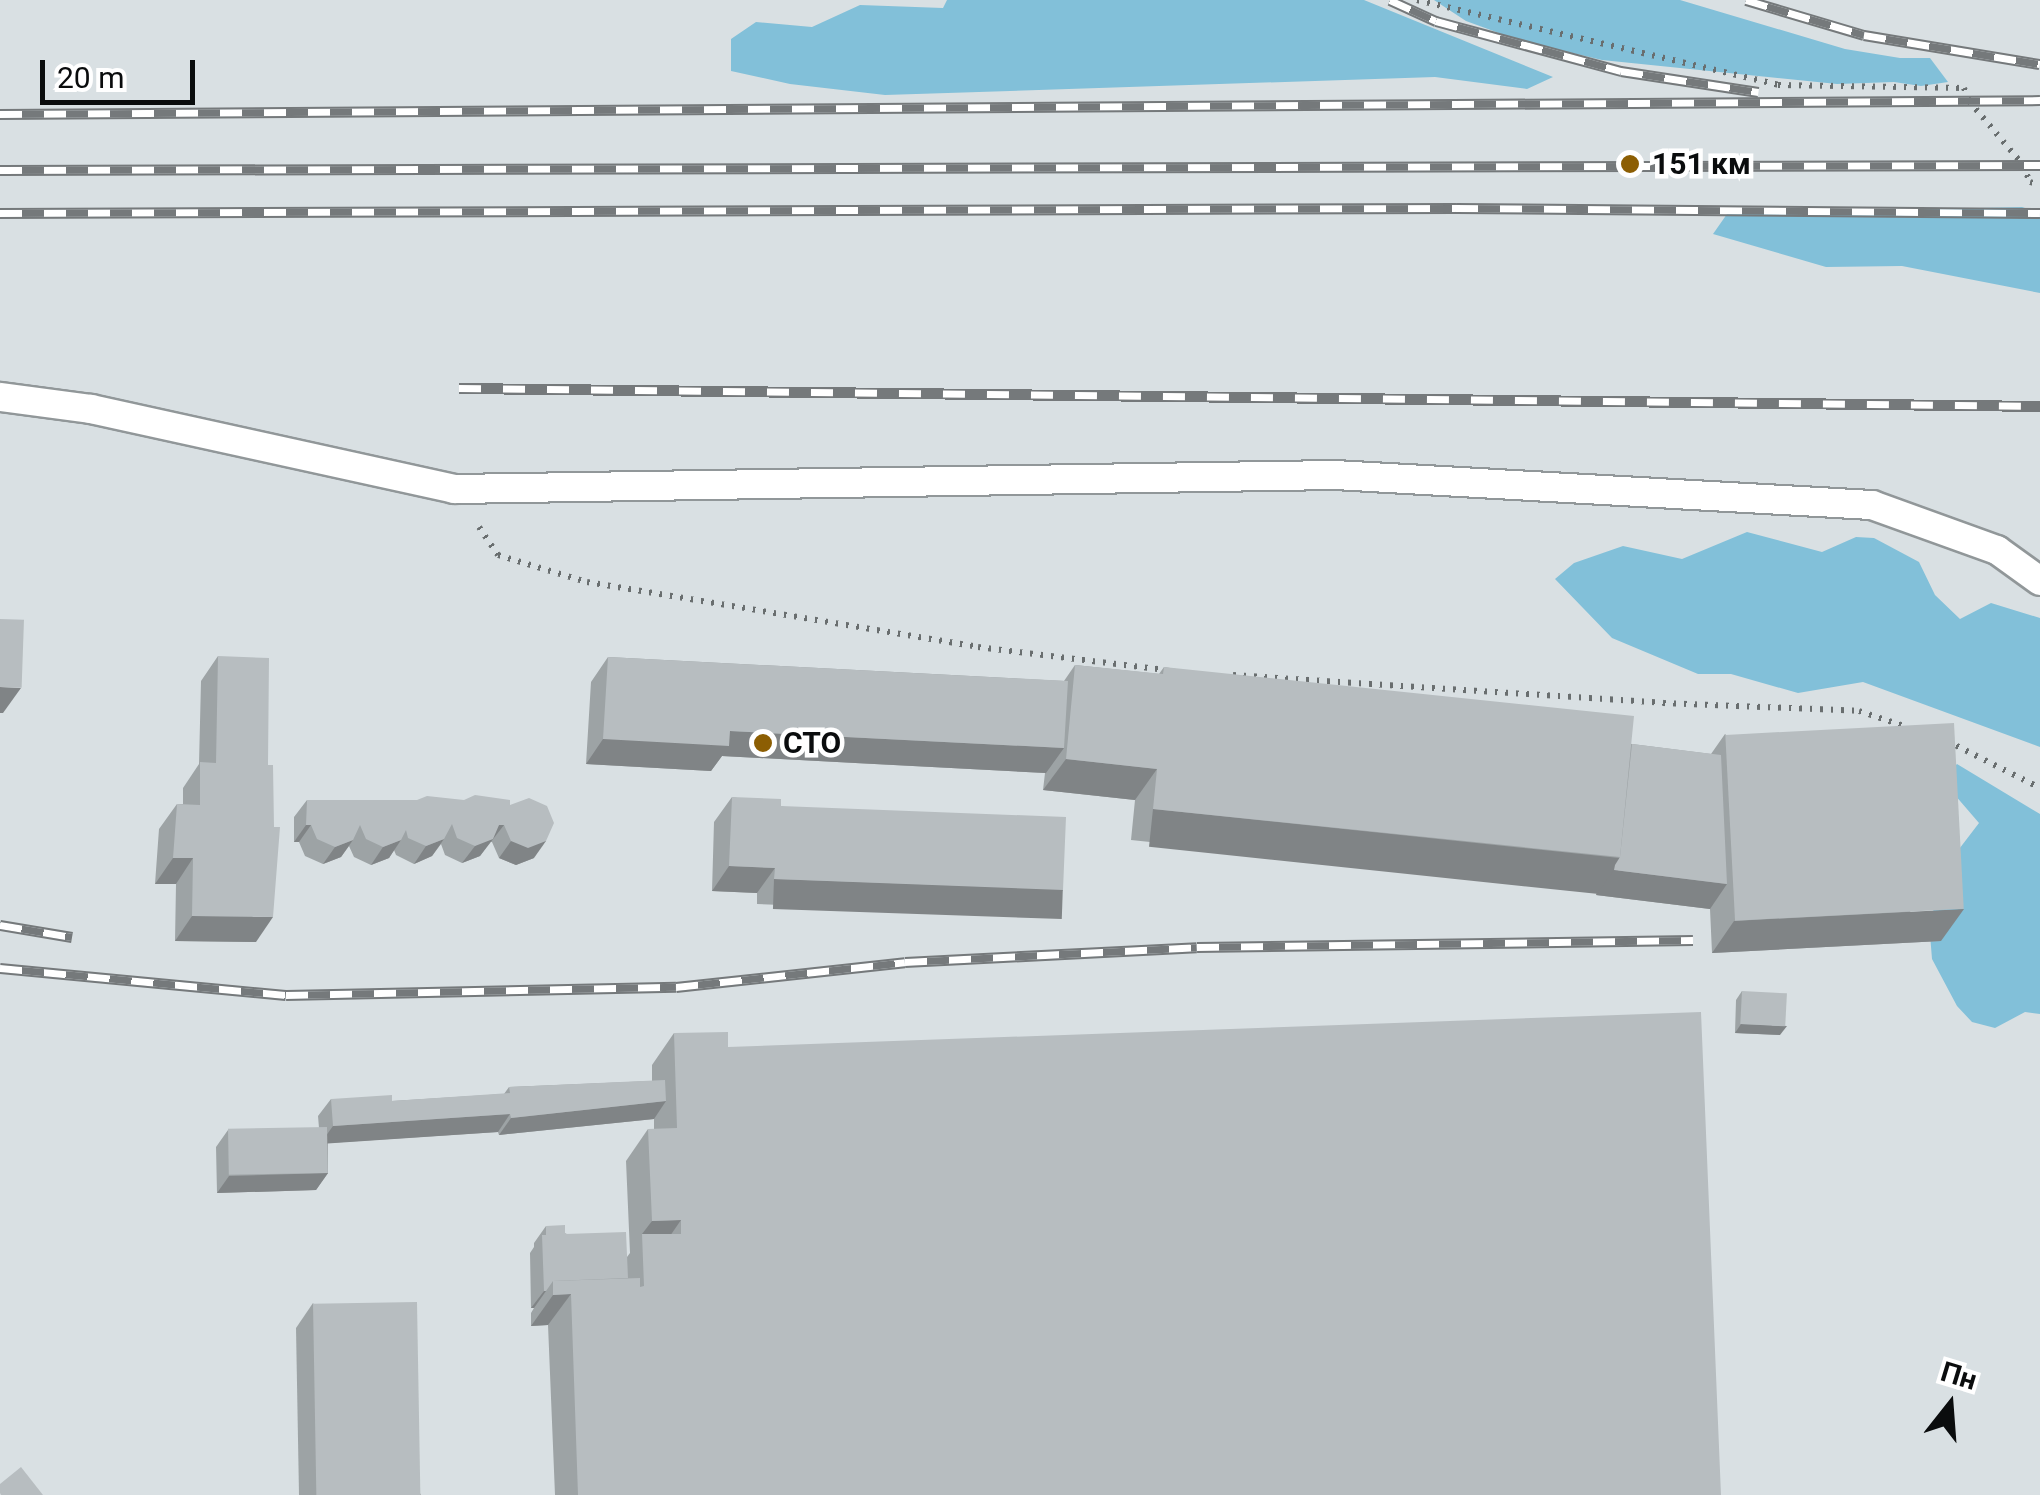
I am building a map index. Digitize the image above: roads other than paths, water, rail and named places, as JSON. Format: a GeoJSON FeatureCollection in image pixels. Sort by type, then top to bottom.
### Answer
{"type":"FeatureCollection","features":[{"type":"Feature","properties":{"kind":"lane"},"geometry":{"type":"LineString","coordinates":[[0,397],[90,409],[454,489],[1335,476],[1852,504],[1872,506],[1996,550],[2039,579]]}},
{"type":"Feature","properties":{"kind":"railway"},"geometry":{"type":"LineString","coordinates":[[1390,0],[1436,21],[1621,71],[1758,92]]}},
{"type":"Feature","properties":{"kind":"railway"},"geometry":{"type":"LineString","coordinates":[[1746,0],[1864,35],[2040,64]]}},
{"type":"Feature","properties":{"kind":"railway"},"geometry":{"type":"LineString","coordinates":[[0,114],[2040,100]]}},
{"type":"Feature","properties":{"kind":"railway"},"geometry":{"type":"LineString","coordinates":[[0,170],[2040,165]]}},
{"type":"Feature","properties":{"kind":"railway"},"geometry":{"type":"LineString","coordinates":[[0,213],[1456,208],[2040,213]]}},
{"type":"Feature","properties":{"kind":"railway"},"geometry":{"type":"LineString","coordinates":[[459,388],[2040,406]]}},
{"type":"Feature","properties":{"kind":"railway"},"geometry":{"type":"LineString","coordinates":[[0,925],[72,937]]}},
{"type":"Feature","properties":{"kind":"railway"},"geometry":{"type":"LineString","coordinates":[[0,968],[286,995],[676,987],[905,962],[1197,947],[1693,940]]}},
{"type":"Feature","properties":{"kind":"place","name":"151 км"},"geometry":{"type":"Point","coordinates":[1630,164]}},
{"type":"Feature","properties":{"kind":"place","name":"СТО"},"geometry":{"type":"Point","coordinates":[763,743]}}]}
